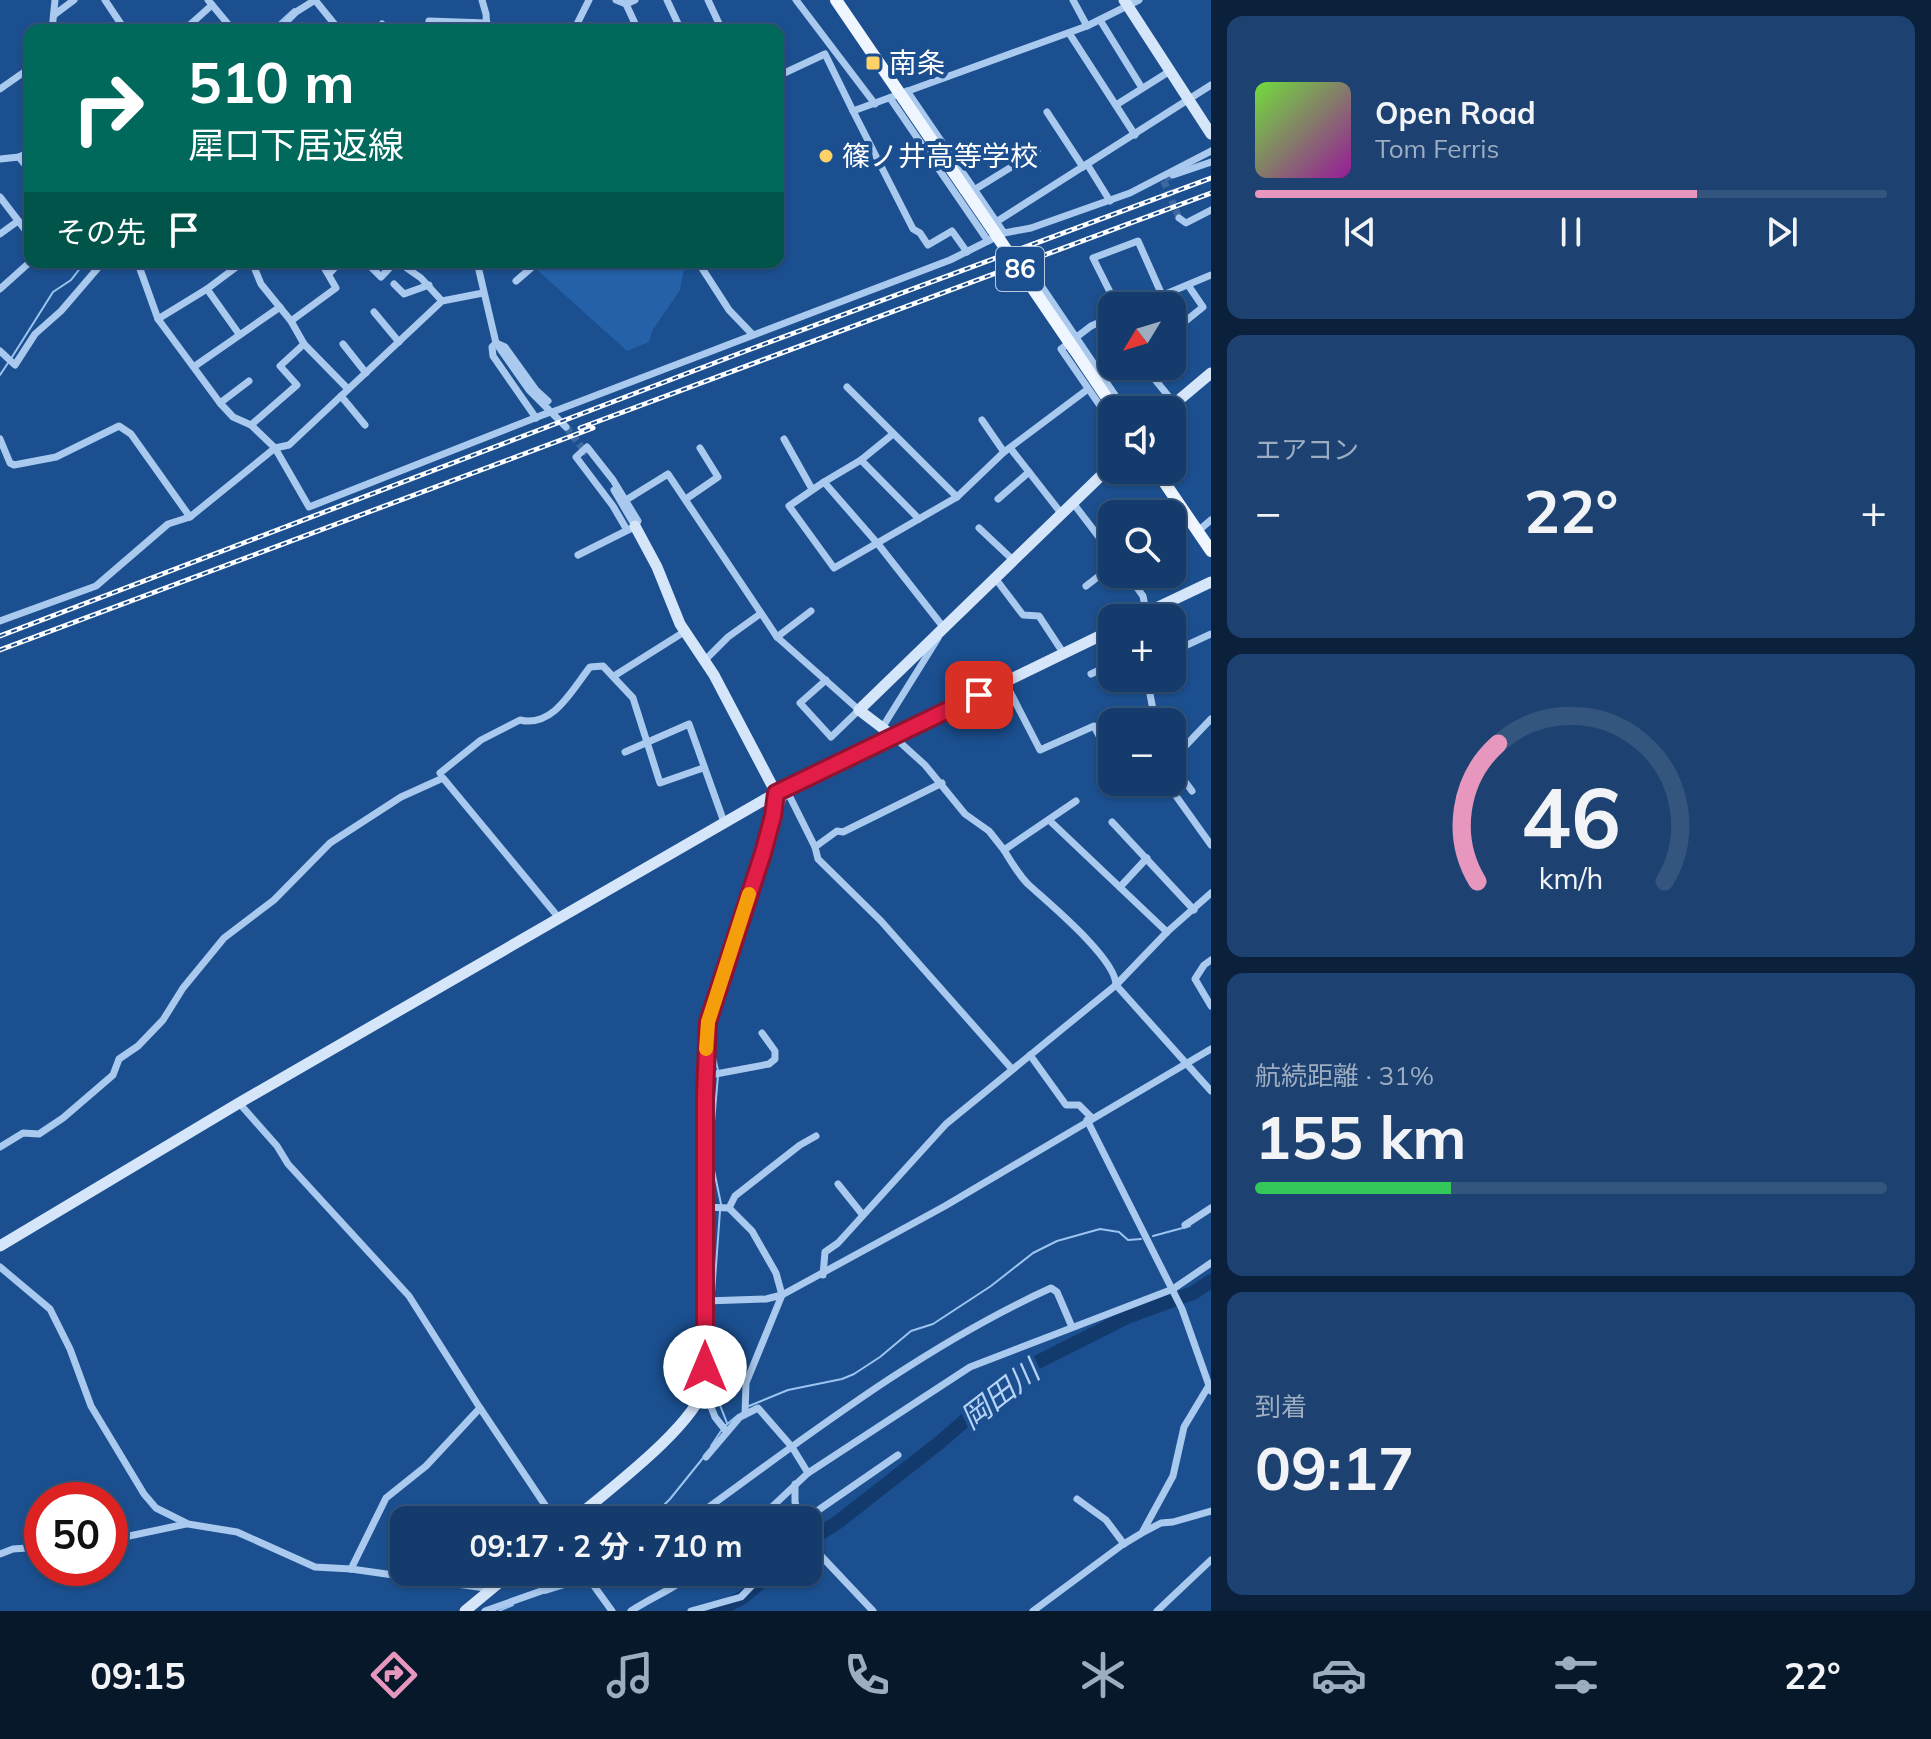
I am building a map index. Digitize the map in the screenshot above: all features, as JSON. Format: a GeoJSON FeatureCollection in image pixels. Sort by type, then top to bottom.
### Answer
{"type":"FeatureCollection","features":[{"type":"Feature","properties":{"kind":"main road","name":"86"},"geometry":{"type":"LineString","coordinates":[[836,0],[899,94],[970,190],[1106,396]]}},
{"type":"Feature","properties":{"kind":"main road"},"geometry":{"type":"LineString","coordinates":[[1166,484],[1211,551]]}},
{"type":"Feature","properties":{"kind":"street"},"geometry":{"type":"LineString","coordinates":[[53,24],[55,0]]}},
{"type":"Feature","properties":{"kind":"street"},"geometry":{"type":"LineString","coordinates":[[54,15],[74,0]]}},
{"type":"Feature","properties":{"kind":"street"},"geometry":{"type":"LineString","coordinates":[[105,0],[121,24]]}},
{"type":"Feature","properties":{"kind":"street"},"geometry":{"type":"LineString","coordinates":[[284,24],[315,0],[334,24]]}},
{"type":"Feature","properties":{"kind":"street"},"geometry":{"type":"LineString","coordinates":[[482,0],[487,24]]}},
{"type":"Feature","properties":{"kind":"street"},"geometry":{"type":"LineString","coordinates":[[580,24],[589,0]]}},
{"type":"Feature","properties":{"kind":"street"},"geometry":{"type":"LineString","coordinates":[[616,0],[626,4],[635,24]]}},
{"type":"Feature","properties":{"kind":"street"},"geometry":{"type":"LineString","coordinates":[[626,4],[635,0]]}},
{"type":"Feature","properties":{"kind":"street"},"geometry":{"type":"LineString","coordinates":[[667,0],[678,24]]}},
{"type":"Feature","properties":{"kind":"street"},"geometry":{"type":"LineString","coordinates":[[796,0],[828,52],[853,111],[913,229],[928,245],[952,231],[967,252]]}},
{"type":"Feature","properties":{"kind":"street"},"geometry":{"type":"LineString","coordinates":[[1073,0],[1087,26]]}},
{"type":"Feature","properties":{"kind":"street"},"geometry":{"type":"LineString","coordinates":[[711,1],[720,24]]}},
{"type":"Feature","properties":{"kind":"street"},"geometry":{"type":"LineString","coordinates":[[853,111],[1087,26],[1130,2],[1210,131]]}},
{"type":"Feature","properties":{"kind":"street"},"geometry":{"type":"LineString","coordinates":[[190,24],[210,3],[228,24]]}},
{"type":"Feature","properties":{"kind":"street"},"geometry":{"type":"LineString","coordinates":[[1100,20],[1142,88]]}},
{"type":"Feature","properties":{"kind":"street"},"geometry":{"type":"LineString","coordinates":[[429,24],[429,21],[464,24]]}},
{"type":"Feature","properties":{"kind":"street"},"geometry":{"type":"LineString","coordinates":[[1069,33],[1135,135]]}},
{"type":"Feature","properties":{"kind":"street"},"geometry":{"type":"LineString","coordinates":[[784,73],[828,52]]}},
{"type":"Feature","properties":{"kind":"street"},"geometry":{"type":"LineString","coordinates":[[828,52],[875,104]]}},
{"type":"Feature","properties":{"kind":"street"},"geometry":{"type":"LineString","coordinates":[[1116,105],[1170,71]]}},
{"type":"Feature","properties":{"kind":"street"},"geometry":{"type":"LineString","coordinates":[[0,89],[24,72]]}},
{"type":"Feature","properties":{"kind":"street"},"geometry":{"type":"LineString","coordinates":[[996,222],[1211,85]]}},
{"type":"Feature","properties":{"kind":"street"},"geometry":{"type":"LineString","coordinates":[[899,94],[988,241]]}},
{"type":"Feature","properties":{"kind":"street"},"geometry":{"type":"LineString","coordinates":[[1047,112],[1110,201]]}},
{"type":"Feature","properties":{"kind":"street"},"geometry":{"type":"LineString","coordinates":[[1004,233],[970,190],[1037,151]]}},
{"type":"Feature","properties":{"kind":"street"},"geometry":{"type":"LineString","coordinates":[[139,268],[158,319],[220,403],[233,417],[251,425],[275,448],[309,507],[967,252],[1004,233],[1021,231],[1110,201],[1211,151]]}},
{"type":"Feature","properties":{"kind":"street"},"geometry":{"type":"LineString","coordinates":[[0,159],[24,155]]}},
{"type":"Feature","properties":{"kind":"street"},"geometry":{"type":"LineString","coordinates":[[19,157],[24,163]]}},
{"type":"Feature","properties":{"kind":"street"},"geometry":{"type":"LineString","coordinates":[[1173,175],[1211,162]]}},
{"type":"Feature","properties":{"kind":"street"},"geometry":{"type":"LineString","coordinates":[[0,197],[24,228]]}},
{"type":"Feature","properties":{"kind":"street"},"geometry":{"type":"LineString","coordinates":[[1179,218],[1184,223],[1189,222],[1211,210]]}},
{"type":"Feature","properties":{"kind":"street"},"geometry":{"type":"LineString","coordinates":[[0,234],[18,221]]}},
{"type":"Feature","properties":{"kind":"street"},"geometry":{"type":"LineString","coordinates":[[1110,292],[1093,258],[1138,241],[1161,292]]}},
{"type":"Feature","properties":{"kind":"street"},"geometry":{"type":"LineString","coordinates":[[0,289],[24,267]]}},
{"type":"Feature","properties":{"kind":"street"},"geometry":{"type":"LineString","coordinates":[[0,351],[15,365],[35,334],[61,311],[98,268]]}},
{"type":"Feature","properties":{"kind":"street"},"geometry":{"type":"LineString","coordinates":[[158,319],[235,268]]}},
{"type":"Feature","properties":{"kind":"street"},"geometry":{"type":"LineString","coordinates":[[254,268],[261,284],[291,321],[304,344],[348,389]]}},
{"type":"Feature","properties":{"kind":"street"},"geometry":{"type":"LineString","coordinates":[[291,321],[336,288],[325,268]]}},
{"type":"Feature","properties":{"kind":"street"},"geometry":{"type":"LineString","coordinates":[[329,274],[334,268]]}},
{"type":"Feature","properties":{"kind":"street"},"geometry":{"type":"LineString","coordinates":[[372,268],[381,277],[390,268]]}},
{"type":"Feature","properties":{"kind":"street"},"geometry":{"type":"LineString","coordinates":[[405,268],[429,285],[442,301]]}},
{"type":"Feature","properties":{"kind":"street"},"geometry":{"type":"LineString","coordinates":[[478,268],[496,343],[529,390],[566,427]]}},
{"type":"Feature","properties":{"kind":"street"},"geometry":{"type":"LineString","coordinates":[[516,281],[531,268]]}},
{"type":"Feature","properties":{"kind":"street"},"geometry":{"type":"LineString","coordinates":[[702,268],[729,310],[752,334]]}},
{"type":"Feature","properties":{"kind":"street"},"geometry":{"type":"LineString","coordinates":[[1170,292],[1211,275]]}},
{"type":"Feature","properties":{"kind":"street"},"geometry":{"type":"LineString","coordinates":[[1038,281],[1074,343],[1114,396]]}},
{"type":"Feature","properties":{"kind":"street"},"geometry":{"type":"LineString","coordinates":[[394,284],[404,294],[429,285]]}},
{"type":"Feature","properties":{"kind":"street"},"geometry":{"type":"LineString","coordinates":[[1186,321],[1203,307],[1188,285]]}},
{"type":"Feature","properties":{"kind":"street"},"geometry":{"type":"LineString","coordinates":[[207,289],[239,334]]}},
{"type":"Feature","properties":{"kind":"street"},"geometry":{"type":"LineString","coordinates":[[0,621],[96,586],[168,524],[190,517],[275,448],[289,445],[442,301],[483,293]]}},
{"type":"Feature","properties":{"kind":"street"},"geometry":{"type":"LineString","coordinates":[[195,366],[280,307]]}},
{"type":"Feature","properties":{"kind":"street"},"geometry":{"type":"LineString","coordinates":[[374,312],[399,342]]}},
{"type":"Feature","properties":{"kind":"street"},"geometry":{"type":"LineString","coordinates":[[1098,323],[1074,343],[1061,349],[1098,403]]}},
{"type":"Feature","properties":{"kind":"street"},"geometry":{"type":"LineString","coordinates":[[496,343],[505,347],[536,390],[556,410]]}},
{"type":"Feature","properties":{"kind":"street"},"geometry":{"type":"LineString","coordinates":[[496,343],[492,347],[493,356],[536,418]]}},
{"type":"Feature","properties":{"kind":"street"},"geometry":{"type":"LineString","coordinates":[[251,425],[297,385],[280,366],[304,344]]}},
{"type":"Feature","properties":{"kind":"street"},"geometry":{"type":"LineString","coordinates":[[343,344],[366,373]]}},
{"type":"Feature","properties":{"kind":"street"},"geometry":{"type":"LineString","coordinates":[[1184,396],[1209,378]]}},
{"type":"Feature","properties":{"kind":"street"},"geometry":{"type":"LineString","coordinates":[[220,403],[249,381]]}},
{"type":"Feature","properties":{"kind":"street"},"geometry":{"type":"LineString","coordinates":[[847,387],[957,497]]}},
{"type":"Feature","properties":{"kind":"street"},"geometry":{"type":"LineString","coordinates":[[893,434],[861,460],[789,506],[834,568],[957,497],[1008,451],[1088,389]]}},
{"type":"Feature","properties":{"kind":"street"},"geometry":{"type":"LineString","coordinates":[[341,396],[365,425]]}},
{"type":"Feature","properties":{"kind":"street"},"geometry":{"type":"LineString","coordinates":[[982,420],[1061,513]]}},
{"type":"Feature","properties":{"kind":"street"},"geometry":{"type":"LineString","coordinates":[[0,439],[10,463],[14,465],[56,457],[119,426],[131,434],[190,517]]}},
{"type":"Feature","properties":{"kind":"street"},"geometry":{"type":"LineString","coordinates":[[784,439],[812,489]]}},
{"type":"Feature","properties":{"kind":"street"},"geometry":{"type":"LineString","coordinates":[[578,555],[631,528],[638,521],[587,447],[576,457],[613,506],[631,528],[647,544],[684,632],[705,660],[776,793],[763,853],[708,1022],[705,1076],[704,1389],[696,1409],[684,1423],[589,1506]]}},
{"type":"Feature","properties":{"kind":"street"},"geometry":{"type":"LineString","coordinates":[[686,499],[718,477],[700,448]]}},
{"type":"Feature","properties":{"kind":"street"},"geometry":{"type":"LineString","coordinates":[[587,454],[614,490],[631,528]]}},
{"type":"Feature","properties":{"kind":"street"},"geometry":{"type":"LineString","coordinates":[[861,460],[919,519]]}},
{"type":"Feature","properties":{"kind":"street"},"geometry":{"type":"LineString","coordinates":[[998,499],[1029,472]]}},
{"type":"Feature","properties":{"kind":"street"},"geometry":{"type":"LineString","coordinates":[[626,500],[668,474],[777,637],[893,736],[942,783],[965,814],[989,831],[1028,884],[1050,902],[1102,957],[1116,977],[1116,985],[1211,1091]]}},
{"type":"Feature","properties":{"kind":"street"},"geometry":{"type":"LineString","coordinates":[[826,680],[800,703],[831,737],[1098,479]]}},
{"type":"Feature","properties":{"kind":"street"},"geometry":{"type":"LineString","coordinates":[[824,482],[945,626]]}},
{"type":"Feature","properties":{"kind":"street"},"geometry":{"type":"LineString","coordinates":[[1073,503],[1098,536]]}},
{"type":"Feature","properties":{"kind":"street"},"geometry":{"type":"LineString","coordinates":[[1198,531],[1211,520]]}},
{"type":"Feature","properties":{"kind":"street"},"geometry":{"type":"LineString","coordinates":[[979,528],[1013,560]]}},
{"type":"Feature","properties":{"kind":"street"},"geometry":{"type":"LineString","coordinates":[[1086,586],[1098,577]]}},
{"type":"Feature","properties":{"kind":"street"},"geometry":{"type":"LineString","coordinates":[[995,578],[1023,615],[1039,616],[1064,654]]}},
{"type":"Feature","properties":{"kind":"street"},"geometry":{"type":"LineString","coordinates":[[1168,604],[1211,582]]}},
{"type":"Feature","properties":{"kind":"street"},"geometry":{"type":"LineString","coordinates":[[777,637],[811,611]]}},
{"type":"Feature","properties":{"kind":"street"},"geometry":{"type":"LineString","coordinates":[[705,660],[728,637],[760,614]]}},
{"type":"Feature","properties":{"kind":"street"},"geometry":{"type":"LineString","coordinates":[[882,728],[945,626]]}},
{"type":"Feature","properties":{"kind":"street"},"geometry":{"type":"LineString","coordinates":[[614,676],[684,632]]}},
{"type":"Feature","properties":{"kind":"street"},"geometry":{"type":"LineString","coordinates":[[1186,646],[1211,634]]}},
{"type":"Feature","properties":{"kind":"street"},"geometry":{"type":"LineString","coordinates":[[0,1246],[239,1103],[776,793],[1098,637]]}},
{"type":"Feature","properties":{"kind":"street"},"geometry":{"type":"LineString","coordinates":[[440,773],[481,740],[520,720],[532,723],[542,721],[555,712],[590,667],[603,666],[633,698],[660,783],[703,768]]}},
{"type":"Feature","properties":{"kind":"street"},"geometry":{"type":"LineString","coordinates":[[1091,674],[1098,673]]}},
{"type":"Feature","properties":{"kind":"street"},"geometry":{"type":"LineString","coordinates":[[1005,682],[1040,750],[1094,726],[1098,734]]}},
{"type":"Feature","properties":{"kind":"street"},"geometry":{"type":"LineString","coordinates":[[1186,747],[1211,719]]}},
{"type":"Feature","properties":{"kind":"street"},"geometry":{"type":"LineString","coordinates":[[625,752],[689,724],[724,822]]}},
{"type":"Feature","properties":{"kind":"street"},"geometry":{"type":"LineString","coordinates":[[0,1147],[23,1133],[39,1134],[63,1118],[113,1075],[119,1059],[138,1046],[163,1020],[183,988],[224,938],[274,900],[330,843],[401,797],[443,778],[559,918]]}},
{"type":"Feature","properties":{"kind":"street"},"geometry":{"type":"LineString","coordinates":[[1186,782],[1192,791]]}},
{"type":"Feature","properties":{"kind":"street"},"geometry":{"type":"LineString","coordinates":[[815,847],[837,831],[843,832],[942,783]]}},
{"type":"Feature","properties":{"kind":"street"},"geometry":{"type":"LineString","coordinates":[[776,793],[790,797],[818,859],[881,921],[1012,1069]]}},
{"type":"Feature","properties":{"kind":"street"},"geometry":{"type":"LineString","coordinates":[[1176,796],[1211,845]]}},
{"type":"Feature","properties":{"kind":"street"},"geometry":{"type":"LineString","coordinates":[[1004,850],[1076,801]]}},
{"type":"Feature","properties":{"kind":"street"},"geometry":{"type":"LineString","coordinates":[[1049,820],[1167,932]]}},
{"type":"Feature","properties":{"kind":"street"},"geometry":{"type":"LineString","coordinates":[[1112,822],[1194,910]]}},
{"type":"Feature","properties":{"kind":"street"},"geometry":{"type":"LineString","coordinates":[[1120,887],[1147,858]]}},
{"type":"Feature","properties":{"kind":"street"},"geometry":{"type":"LineString","coordinates":[[823,1275],[825,1252],[838,1243],[946,1124],[1116,985],[1167,932],[1211,893]]}},
{"type":"Feature","properties":{"kind":"street"},"geometry":{"type":"LineString","coordinates":[[1211,960],[1195,979],[1211,1006]]}},
{"type":"Feature","properties":{"kind":"street"},"geometry":{"type":"LineString","coordinates":[[705,1076],[769,1064],[775,1059],[775,1051],[762,1033]]}},
{"type":"Feature","properties":{"kind":"street"},"geometry":{"type":"LineString","coordinates":[[705,1301],[766,1299],[782,1295],[823,1275],[1211,1049]]}},
{"type":"Feature","properties":{"kind":"street"},"geometry":{"type":"LineString","coordinates":[[1030,1055],[1066,1105],[1079,1105],[1089,1119],[1181,1307],[1210,1389],[1184,1427],[1173,1476],[1142,1533]]}},
{"type":"Feature","properties":{"kind":"street"},"geometry":{"type":"LineString","coordinates":[[239,1103],[277,1146],[288,1164],[409,1296],[546,1506]]}},
{"type":"Feature","properties":{"kind":"street"},"geometry":{"type":"LineString","coordinates":[[729,1208],[735,1196],[816,1136]]}},
{"type":"Feature","properties":{"kind":"street"},"geometry":{"type":"LineString","coordinates":[[838,1184],[862,1214]]}},
{"type":"Feature","properties":{"kind":"street"},"geometry":{"type":"LineString","coordinates":[[705,1207],[729,1208],[752,1231],[776,1273],[782,1295],[746,1383],[745,1410]]}},
{"type":"Feature","properties":{"kind":"street"},"geometry":{"type":"LineString","coordinates":[[1185,1225],[1211,1208]]}},
{"type":"Feature","properties":{"kind":"street"},"geometry":{"type":"LineString","coordinates":[[772,1506],[808,1473],[970,1367],[1173,1290],[1211,1263]]}},
{"type":"Feature","properties":{"kind":"street"},"geometry":{"type":"LineString","coordinates":[[0,1267],[50,1309],[70,1349],[91,1406],[144,1494],[156,1508],[188,1524],[237,1532],[315,1567],[351,1569],[492,1589]]}},
{"type":"Feature","properties":{"kind":"street"},"geometry":{"type":"LineString","coordinates":[[710,1506],[936,1349],[1013,1305],[1051,1288],[1057,1292],[1072,1327]]}},
{"type":"Feature","properties":{"kind":"street"},"geometry":{"type":"LineString","coordinates":[[704,1389],[724,1428]]}},
{"type":"Feature","properties":{"kind":"street"},"geometry":{"type":"LineString","coordinates":[[351,1569],[386,1498],[426,1466],[480,1408]]}},
{"type":"Feature","properties":{"kind":"street"},"geometry":{"type":"LineString","coordinates":[[706,1457],[724,1428],[745,1410],[758,1408],[792,1447],[808,1473]]}},
{"type":"Feature","properties":{"kind":"street"},"geometry":{"type":"LineString","coordinates":[[822,1506],[898,1455]]}},
{"type":"Feature","properties":{"kind":"street"},"geometry":{"type":"LineString","coordinates":[[795,1484],[797,1506]]}},
{"type":"Feature","properties":{"kind":"street"},"geometry":{"type":"LineString","coordinates":[[1077,1499],[1106,1520],[1124,1544]]}},
{"type":"Feature","properties":{"kind":"street"},"geometry":{"type":"LineString","coordinates":[[1033,1611],[1142,1533],[1161,1523],[1211,1511]]}},
{"type":"Feature","properties":{"kind":"street"},"geometry":{"type":"LineString","coordinates":[[128,1536],[188,1524]]}},
{"type":"Feature","properties":{"kind":"street"},"geometry":{"type":"LineString","coordinates":[[0,1554],[24,1548]]}},
{"type":"Feature","properties":{"kind":"street"},"geometry":{"type":"LineString","coordinates":[[822,1556],[873,1611]]}},
{"type":"Feature","properties":{"kind":"street"},"geometry":{"type":"LineString","coordinates":[[1157,1611],[1211,1560]]}},
{"type":"Feature","properties":{"kind":"street"},"geometry":{"type":"LineString","coordinates":[[465,1611],[496,1586]]}},
{"type":"Feature","properties":{"kind":"street"},"geometry":{"type":"LineString","coordinates":[[485,1611],[555,1586]]}},
{"type":"Feature","properties":{"kind":"street"},"geometry":{"type":"LineString","coordinates":[[593,1586],[612,1611]]}},
{"type":"Feature","properties":{"kind":"street"},"geometry":{"type":"LineString","coordinates":[[631,1611],[657,1593],[675,1586]]}},
{"type":"Feature","properties":{"kind":"street"},"geometry":{"type":"LineString","coordinates":[[691,1611],[741,1597],[752,1586]]}},
{"type":"Feature","properties":{"kind":"street"},"geometry":{"type":"LineString","coordinates":[[1148,1611],[1169,1598]]}},
{"type":"Feature","properties":{"kind":"shaded area"},"geometry":{"type":"Polygon","coordinates":[[[535,268],[684,268],[680,290],[652,331],[649,342],[627,351],[535,268]]]}},
{"type":"Feature","properties":{"kind":"waterway"},"geometry":{"type":"LineString","coordinates":[[278,24],[294,9]]}},
{"type":"Feature","properties":{"kind":"waterway"},"geometry":{"type":"LineString","coordinates":[[12,357],[53,292],[71,280],[80,268]]}},
{"type":"Feature","properties":{"kind":"waterway"},"geometry":{"type":"LineString","coordinates":[[0,375],[8,363]]}},
{"type":"Feature","properties":{"kind":"waterway"},"geometry":{"type":"LineString","coordinates":[[767,859],[785,799]]}},
{"type":"Feature","properties":{"kind":"waterway"},"geometry":{"type":"LineString","coordinates":[[723,992],[738,949]]}},
{"type":"Feature","properties":{"kind":"waterway"},"geometry":{"type":"LineString","coordinates":[[714,1023],[720,1002]]}},
{"type":"Feature","properties":{"kind":"waterway"},"geometry":{"type":"LineString","coordinates":[[712,1045],[718,1070]]}},
{"type":"Feature","properties":{"kind":"waterway"},"geometry":{"type":"LineString","coordinates":[[718,1076],[711,1156],[721,1204]]}},
{"type":"Feature","properties":{"kind":"waterway"},"geometry":{"type":"LineString","coordinates":[[714,1293],[720,1211]]}},
{"type":"Feature","properties":{"kind":"waterway"},"geometry":{"type":"LineString","coordinates":[[1153,1236],[1190,1226]]}},
{"type":"Feature","properties":{"kind":"waterway"},"geometry":{"type":"LineString","coordinates":[[749,1406],[788,1390],[854,1374],[911,1331],[933,1324],[991,1286],[1033,1253],[1057,1241],[1100,1229],[1119,1232],[1128,1240],[1141,1239]]}},
{"type":"Feature","properties":{"kind":"waterway","name":"岡田川"},"geometry":{"type":"LineString","coordinates":[[822,1532],[939,1443],[1026,1368],[1127,1317],[1193,1293],[1211,1281]]}},
{"type":"Feature","properties":{"kind":"waterway"},"geometry":{"type":"LineString","coordinates":[[714,1306],[714,1390],[727,1423]]}},
{"type":"Feature","properties":{"kind":"waterway"},"geometry":{"type":"LineString","coordinates":[[725,1426],[738,1415]]}},
{"type":"Feature","properties":{"kind":"waterway"},"geometry":{"type":"LineString","coordinates":[[711,1446],[721,1431]]}},
{"type":"Feature","properties":{"kind":"waterway"},"geometry":{"type":"LineString","coordinates":[[663,1506],[703,1458]]}},
{"type":"Feature","properties":{"kind":"waterway"},"geometry":{"type":"LineString","coordinates":[[545,1593],[568,1586]]}},
{"type":"Feature","properties":{"kind":"waterway","name":"岡田川"},"geometry":{"type":"LineString","coordinates":[[716,1611],[742,1598],[756,1586]]}},
{"type":"Feature","properties":{"kind":"waterway"},"geometry":{"type":"LineString","coordinates":[[499,1611],[513,1605]]}},
{"type":"Feature","properties":{"kind":"tunnel"},"geometry":{"type":"LineString","coordinates":[[1171,176],[1163,179],[1179,218]]}},
{"type":"Feature","properties":{"kind":"tunnel"},"geometry":{"type":"LineString","coordinates":[[566,427],[587,454]]}},
{"type":"Feature","properties":{"kind":"railway"},"geometry":{"type":"LineString","coordinates":[[0,636],[743,352],[1211,178]]}},
{"type":"Feature","properties":{"kind":"railway"},"geometry":{"type":"LineString","coordinates":[[580,428],[1211,193]]}},
{"type":"Feature","properties":{"kind":"railway"},"geometry":{"type":"LineString","coordinates":[[0,650],[593,428]]}},
{"type":"Feature","properties":{"kind":"slow traffic"},"geometry":{"type":"LineString","coordinates":[[706,1049],[708,1022],[749,894]]}},
{"type":"Feature","properties":{"kind":"place","name":"南条"},"geometry":{"type":"Point","coordinates":[873,63]}},
{"type":"Feature","properties":{"kind":"place","name":"篠ノ井高等学校"},"geometry":{"type":"Point","coordinates":[826,156]}},
{"type":"Feature","properties":{"kind":"route"},"geometry":{"type":"LineString","coordinates":[[705,1367],[708,1022],[763,853],[776,793],[979,695]]}}]}
